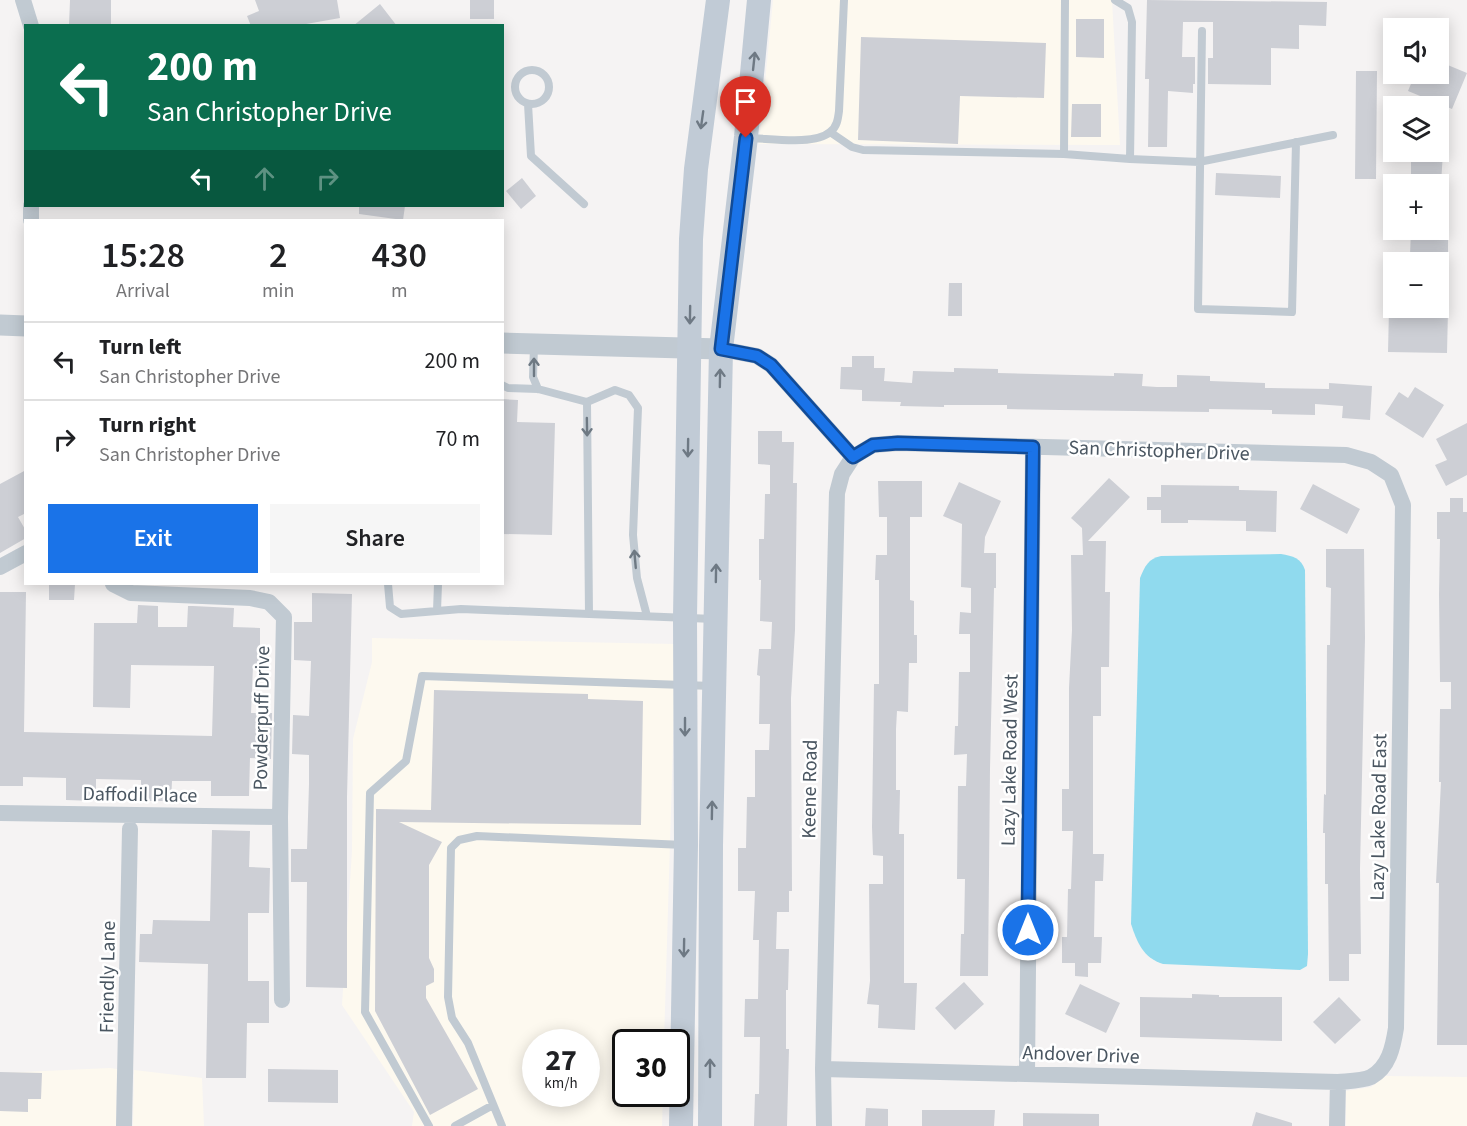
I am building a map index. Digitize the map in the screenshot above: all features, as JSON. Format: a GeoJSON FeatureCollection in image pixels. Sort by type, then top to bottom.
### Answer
{"type":"FeatureCollection","features":[{"type":"Feature","properties":{"kind":"main road"},"geometry":{"type":"LineString","coordinates":[[710,1126],[698,845],[685,685],[685,618],[691,238],[696,169],[718,0]]}},
{"type":"Feature","properties":{"kind":"main road"},"geometry":{"type":"LineString","coordinates":[[681,1126],[698,845],[714,686],[721,349],[746,138],[759,0]]}},
{"type":"Feature","properties":{"kind":"street"},"geometry":{"type":"LineString","coordinates":[[23,0],[30,24]]}},
{"type":"Feature","properties":{"kind":"street"},"geometry":{"type":"LineString","coordinates":[[0,325],[24,326]]}},
{"type":"Feature","properties":{"kind":"street"},"geometry":{"type":"LineString","coordinates":[[504,343],[721,349],[757,356],[771,365],[853,457]]}},
{"type":"Feature","properties":{"kind":"street","name":"San Christopher Drive"},"geometry":{"type":"LineString","coordinates":[[853,457],[873,445],[898,443],[1346,455],[1371,462],[1392,475]]}},
{"type":"Feature","properties":{"kind":"street","name":"Lazy Lake Road West"},"geometry":{"type":"LineString","coordinates":[[1028,1073],[1033,447]]}},
{"type":"Feature","properties":{"kind":"street","name":"Keene Road"},"geometry":{"type":"LineString","coordinates":[[824,1126],[823,1069],[837,493],[842,474],[853,457]]}},
{"type":"Feature","properties":{"kind":"street","name":"Lazy Lake Road East"},"geometry":{"type":"LineString","coordinates":[[1338,1082],[1370,1078],[1382,1068],[1392,1051],[1396,1028],[1403,505],[1392,475]]}},
{"type":"Feature","properties":{"kind":"street"},"geometry":{"type":"LineString","coordinates":[[0,567],[24,554]]}},
{"type":"Feature","properties":{"kind":"street","name":"Powderpuff Drive"},"geometry":{"type":"LineString","coordinates":[[115,585],[131,593],[250,598],[269,602],[284,617],[280,817],[282,1000]]}},
{"type":"Feature","properties":{"kind":"street","name":"Daffodil Place"},"geometry":{"type":"LineString","coordinates":[[0,813],[280,817]]}},
{"type":"Feature","properties":{"kind":"street","name":"Friendly Lane"},"geometry":{"type":"LineString","coordinates":[[124,1126],[130,829]]}},
{"type":"Feature","properties":{"kind":"street","name":"Andover Drive"},"geometry":{"type":"LineString","coordinates":[[823,1069],[1338,1082]]}},
{"type":"Feature","properties":{"kind":"street"},"geometry":{"type":"LineString","coordinates":[[1337,1126],[1338,1082]]}},
{"type":"Feature","properties":{"kind":"lane"},"geometry":{"type":"LineString","coordinates":[[746,138],[809,140],[820,138],[837,124],[844,0]]}},
{"type":"Feature","properties":{"kind":"lane"},"geometry":{"type":"LineString","coordinates":[[1064,154],[1065,0]]}},
{"type":"Feature","properties":{"kind":"lane"},"geometry":{"type":"LineString","coordinates":[[1115,0],[1128,8],[1132,22],[1130,159]]}},
{"type":"Feature","properties":{"kind":"lane"},"geometry":{"type":"LineString","coordinates":[[1202,31],[1197,309],[1292,312],[1296,142]]}},
{"type":"Feature","properties":{"kind":"lane"},"geometry":{"type":"LineString","coordinates":[[531,69],[546,77],[549,88],[548,94],[540,102],[528,104],[519,98],[514,88],[521,73],[531,69]]}},
{"type":"Feature","properties":{"kind":"lane"},"geometry":{"type":"LineString","coordinates":[[528,104],[531,156],[584,204]]}},
{"type":"Feature","properties":{"kind":"lane"},"geometry":{"type":"LineString","coordinates":[[830,132],[852,147],[863,150],[1064,154],[1199,162],[1333,135]]}},
{"type":"Feature","properties":{"kind":"lane"},"geometry":{"type":"LineString","coordinates":[[534,344],[533,377],[538,389]]}},
{"type":"Feature","properties":{"kind":"lane"},"geometry":{"type":"LineString","coordinates":[[504,386],[538,389],[587,402],[615,390],[628,395],[638,408],[633,534],[637,578],[647,616]]}},
{"type":"Feature","properties":{"kind":"lane"},"geometry":{"type":"LineString","coordinates":[[587,402],[589,614]]}},
{"type":"Feature","properties":{"kind":"lane"},"geometry":{"type":"LineString","coordinates":[[388,585],[388,601],[394,612],[401,614],[461,609],[715,619]]}},
{"type":"Feature","properties":{"kind":"lane"},"geometry":{"type":"LineString","coordinates":[[437,611],[438,585]]}},
{"type":"Feature","properties":{"kind":"lane"},"geometry":{"type":"LineString","coordinates":[[429,1126],[365,1012],[370,793],[406,761],[422,676],[714,686]]}},
{"type":"Feature","properties":{"kind":"lane"},"geometry":{"type":"LineString","coordinates":[[502,1126],[468,1043],[452,1018],[448,997],[451,848],[459,840],[477,836],[698,845]]}},
{"type":"Feature","properties":{"kind":"lane"},"geometry":{"type":"LineString","coordinates":[[455,1126],[493,1105]]}},
{"type":"Feature","properties":{"kind":"shaded area"},"geometry":{"type":"Polygon","coordinates":[[[773,0],[1112,0],[1120,145],[759,144],[773,0]]]}},
{"type":"Feature","properties":{"kind":"shaded area"},"geometry":{"type":"Polygon","coordinates":[[[372,638],[676,644],[664,1029],[612,1029],[612,1107],[663,1107],[662,1126],[412,1126],[414,1112],[342,1005],[352,851],[353,739],[372,662],[372,638]]]}},
{"type":"Feature","properties":{"kind":"shaded area"},"geometry":{"type":"Polygon","coordinates":[[[117,1069],[116,1126],[0,1126],[0,1073],[117,1069]]]}},
{"type":"Feature","properties":{"kind":"shaded area"},"geometry":{"type":"Polygon","coordinates":[[[134,1070],[202,1078],[204,1126],[133,1126],[134,1070]]]}},
{"type":"Feature","properties":{"kind":"shaded area"},"geometry":{"type":"Polygon","coordinates":[[[1386,1076],[1467,1077],[1467,1126],[1346,1126],[1346,1091],[1371,1087],[1386,1076]]]}},
{"type":"Feature","properties":{"kind":"water"},"geometry":{"type":"Polygon","coordinates":[[[1281,554],[1296,558],[1305,570],[1307,966],[1300,970],[1163,964],[1150,958],[1138,943],[1131,924],[1140,578],[1148,564],[1161,556],[1281,554]]]}},
{"type":"Feature","properties":{"kind":"building"},"geometry":{"type":"Polygon","coordinates":[[[70,0],[111,0],[111,24],[69,24],[70,0]]]}},
{"type":"Feature","properties":{"kind":"building"},"geometry":{"type":"Polygon","coordinates":[[[255,0],[337,0],[340,18],[306,24],[250,24],[247,16],[259,11],[255,0]]]}},
{"type":"Feature","properties":{"kind":"building"},"geometry":{"type":"Polygon","coordinates":[[[470,0],[494,0],[494,19],[470,19],[470,0]]]}},
{"type":"Feature","properties":{"kind":"building"},"geometry":{"type":"Polygon","coordinates":[[[1147,0],[1327,2],[1326,26],[1299,25],[1299,49],[1271,48],[1271,85],[1208,84],[1208,58],[1213,58],[1213,22],[1183,22],[1182,57],[1195,57],[1193,93],[1168,91],[1167,147],[1148,147],[1149,79],[1145,79],[1147,0]]]}},
{"type":"Feature","properties":{"kind":"building"},"geometry":{"type":"Polygon","coordinates":[[[380,4],[395,24],[355,24],[380,4]]]}},
{"type":"Feature","properties":{"kind":"building"},"geometry":{"type":"Polygon","coordinates":[[[1076,19],[1104,19],[1104,58],[1076,57],[1076,19]]]}},
{"type":"Feature","properties":{"kind":"building"},"geometry":{"type":"Polygon","coordinates":[[[861,37],[1046,43],[1044,98],[960,96],[958,144],[858,140],[861,37]]]}},
{"type":"Feature","properties":{"kind":"building"},"geometry":{"type":"Polygon","coordinates":[[[1449,66],[1467,73],[1452,109],[1449,108],[1449,96],[1420,96],[1408,91],[1411,84],[1449,84],[1449,66]]]}},
{"type":"Feature","properties":{"kind":"building"},"geometry":{"type":"Polygon","coordinates":[[[1356,71],[1377,71],[1376,179],[1355,179],[1356,71]]]}},
{"type":"Feature","properties":{"kind":"building"},"geometry":{"type":"Polygon","coordinates":[[[1072,104],[1101,104],[1101,137],[1071,137],[1072,104]]]}},
{"type":"Feature","properties":{"kind":"building"},"geometry":{"type":"Polygon","coordinates":[[[1411,162],[1442,162],[1442,174],[1411,174],[1411,162]]]}},
{"type":"Feature","properties":{"kind":"building"},"geometry":{"type":"Polygon","coordinates":[[[1216,173],[1281,176],[1280,198],[1215,195],[1216,173]]]}},
{"type":"Feature","properties":{"kind":"building"},"geometry":{"type":"Polygon","coordinates":[[[522,178],[536,196],[521,209],[506,191],[522,178]]]}},
{"type":"Feature","properties":{"kind":"building"},"geometry":{"type":"Polygon","coordinates":[[[359,207],[405,207],[403,219],[359,214],[359,207]]]}},
{"type":"Feature","properties":{"kind":"building"},"geometry":{"type":"Polygon","coordinates":[[[1411,240],[1448,240],[1448,252],[1410,252],[1411,240]]]}},
{"type":"Feature","properties":{"kind":"building"},"geometry":{"type":"Polygon","coordinates":[[[949,283],[962,283],[962,316],[948,316],[949,283]]]}},
{"type":"Feature","properties":{"kind":"building"},"geometry":{"type":"Polygon","coordinates":[[[1389,318],[1448,318],[1447,353],[1388,352],[1389,318]]]}},
{"type":"Feature","properties":{"kind":"building"},"geometry":{"type":"Polygon","coordinates":[[[852,356],[874,356],[874,368],[885,368],[884,381],[912,383],[913,371],[954,372],[954,368],[998,369],[998,373],[1114,376],[1114,373],[1143,374],[1142,386],[1157,387],[1177,387],[1177,375],[1210,376],[1210,381],[1265,383],[1265,388],[1329,389],[1329,383],[1372,386],[1370,420],[1342,418],[1343,406],[1315,404],[1315,415],[1272,414],[1272,410],[1209,409],[1209,412],[1007,409],[1007,405],[900,406],[901,402],[862,401],[862,390],[840,389],[841,367],[852,367],[852,356]]]}},
{"type":"Feature","properties":{"kind":"building"},"geometry":{"type":"Polygon","coordinates":[[[1415,387],[1444,405],[1423,438],[1385,414],[1399,392],[1408,398],[1415,387]]]}},
{"type":"Feature","properties":{"kind":"building"},"geometry":{"type":"Polygon","coordinates":[[[504,399],[518,400],[517,422],[555,423],[552,535],[504,534],[504,399]]]}},
{"type":"Feature","properties":{"kind":"building"},"geometry":{"type":"Polygon","coordinates":[[[1467,423],[1467,475],[1446,486],[1435,465],[1447,460],[1436,439],[1467,423]]]}},
{"type":"Feature","properties":{"kind":"building"},"geometry":{"type":"Polygon","coordinates":[[[758,431],[782,431],[782,442],[794,442],[793,483],[797,483],[795,630],[791,698],[792,891],[789,891],[789,912],[777,912],[776,949],[789,949],[788,990],[786,990],[786,1049],[789,1049],[787,1126],[754,1126],[755,1094],[759,1094],[760,1037],[744,1037],[745,999],[758,999],[759,940],[753,940],[755,891],[738,891],[738,848],[746,848],[747,797],[755,797],[755,750],[769,750],[770,724],[759,724],[760,676],[757,675],[759,649],[771,649],[772,622],[760,621],[759,539],[764,539],[765,494],[770,494],[770,465],[758,464],[758,431]]]}},
{"type":"Feature","properties":{"kind":"building"},"geometry":{"type":"Polygon","coordinates":[[[24,471],[24,514],[18,517],[24,528],[24,539],[0,553],[0,484],[24,471]]]}},
{"type":"Feature","properties":{"kind":"building"},"geometry":{"type":"Polygon","coordinates":[[[1109,478],[1130,497],[1088,541],[1106,541],[1105,592],[1110,592],[1109,667],[1101,667],[1101,716],[1093,716],[1093,854],[1104,854],[1103,881],[1095,881],[1094,937],[1102,937],[1101,963],[1088,963],[1088,977],[1075,976],[1075,963],[1062,963],[1062,937],[1067,937],[1068,889],[1071,889],[1073,831],[1062,831],[1062,789],[1069,789],[1071,555],[1083,555],[1082,528],[1071,518],[1109,478]]]}},
{"type":"Feature","properties":{"kind":"building"},"geometry":{"type":"Polygon","coordinates":[[[878,481],[922,481],[922,517],[910,517],[910,600],[914,601],[917,663],[909,663],[908,712],[897,711],[896,729],[896,790],[900,790],[899,834],[904,834],[904,983],[917,983],[915,1030],[878,1028],[879,1005],[867,1004],[870,981],[869,884],[883,884],[883,856],[873,855],[872,827],[874,684],[879,684],[879,580],[875,580],[876,555],[887,555],[887,517],[879,517],[878,481]]]}},
{"type":"Feature","properties":{"kind":"building"},"geometry":{"type":"Polygon","coordinates":[[[959,482],[1001,501],[985,537],[984,553],[996,553],[990,769],[988,976],[960,976],[961,934],[964,934],[965,879],[957,879],[958,786],[966,786],[967,754],[954,755],[955,726],[958,726],[959,672],[970,672],[970,634],[959,634],[960,612],[971,613],[971,588],[961,587],[962,524],[943,516],[959,482]]]}},
{"type":"Feature","properties":{"kind":"building"},"geometry":{"type":"Polygon","coordinates":[[[1313,484],[1360,509],[1347,534],[1300,509],[1313,484]]]}},
{"type":"Feature","properties":{"kind":"building"},"geometry":{"type":"Polygon","coordinates":[[[1161,485],[1239,486],[1239,490],[1277,491],[1276,532],[1246,531],[1246,521],[1188,520],[1188,523],[1161,523],[1161,510],[1147,510],[1147,497],[1161,497],[1161,485]]]}},
{"type":"Feature","properties":{"kind":"building"},"geometry":{"type":"Polygon","coordinates":[[[1450,498],[1463,498],[1463,512],[1467,512],[1467,1045],[1437,1045],[1439,883],[1436,883],[1441,782],[1439,782],[1440,709],[1451,709],[1451,682],[1440,682],[1440,539],[1437,539],[1437,512],[1450,512],[1450,498]]]}},
{"type":"Feature","properties":{"kind":"building"},"geometry":{"type":"Polygon","coordinates":[[[1326,549],[1364,549],[1361,954],[1349,954],[1349,981],[1329,981],[1328,884],[1325,884],[1325,833],[1323,833],[1324,794],[1326,795],[1327,645],[1330,645],[1331,588],[1326,587],[1326,549]]]}},
{"type":"Feature","properties":{"kind":"building"},"geometry":{"type":"Polygon","coordinates":[[[49,585],[75,585],[74,600],[49,600],[49,585]]]}},
{"type":"Feature","properties":{"kind":"building"},"geometry":{"type":"Polygon","coordinates":[[[0,592],[26,592],[24,732],[212,736],[214,666],[131,665],[130,708],[93,707],[94,623],[137,623],[138,605],[158,606],[158,627],[187,627],[188,606],[193,606],[234,608],[233,627],[260,628],[260,666],[253,666],[251,713],[272,713],[271,759],[250,758],[249,796],[211,796],[211,781],[172,781],[171,801],[141,801],[141,780],[96,779],[96,801],[66,800],[66,778],[23,777],[23,786],[0,786],[0,592]]]}},
{"type":"Feature","properties":{"kind":"building"},"geometry":{"type":"Polygon","coordinates":[[[312,593],[352,594],[347,797],[347,988],[306,987],[307,882],[291,882],[291,849],[307,849],[309,784],[309,755],[292,754],[293,715],[309,716],[311,661],[294,660],[294,622],[312,622],[312,593]]]}},
{"type":"Feature","properties":{"kind":"building"},"geometry":{"type":"Polygon","coordinates":[[[434,690],[588,694],[588,699],[643,701],[641,825],[399,822],[442,842],[429,865],[429,958],[434,969],[434,982],[426,986],[426,998],[478,1089],[430,1115],[375,1011],[376,809],[431,810],[434,690]]]}},
{"type":"Feature","properties":{"kind":"building"},"geometry":{"type":"Polygon","coordinates":[[[212,830],[250,831],[249,867],[270,868],[269,913],[248,913],[248,981],[269,981],[269,1023],[247,1023],[246,1078],[206,1078],[208,964],[139,962],[140,934],[152,934],[153,920],[210,921],[212,830]]]}},
{"type":"Feature","properties":{"kind":"building"},"geometry":{"type":"Polygon","coordinates":[[[964,982],[984,1004],[955,1030],[935,1008],[964,982]]]}},
{"type":"Feature","properties":{"kind":"building"},"geometry":{"type":"Polygon","coordinates":[[[1080,984],[1120,1003],[1106,1033],[1065,1014],[1080,984]]]}},
{"type":"Feature","properties":{"kind":"building"},"geometry":{"type":"Polygon","coordinates":[[[1192,994],[1219,995],[1219,997],[1282,997],[1282,1041],[1140,1037],[1140,997],[1192,998],[1192,994]]]}},
{"type":"Feature","properties":{"kind":"building"},"geometry":{"type":"Polygon","coordinates":[[[1339,997],[1361,1020],[1335,1044],[1313,1022],[1339,997]]]}},
{"type":"Feature","properties":{"kind":"building"},"geometry":{"type":"Polygon","coordinates":[[[268,1069],[338,1070],[338,1103],[268,1102],[268,1069]]]}},
{"type":"Feature","properties":{"kind":"building"},"geometry":{"type":"Polygon","coordinates":[[[0,1072],[42,1073],[41,1099],[28,1099],[28,1112],[0,1111],[0,1072]]]}},
{"type":"Feature","properties":{"kind":"building"},"geometry":{"type":"Polygon","coordinates":[[[866,1108],[888,1109],[888,1126],[865,1126],[866,1108]]]}},
{"type":"Feature","properties":{"kind":"building"},"geometry":{"type":"Polygon","coordinates":[[[922,1110],[995,1110],[994,1126],[922,1126],[922,1110]]]}},
{"type":"Feature","properties":{"kind":"building"},"geometry":{"type":"Polygon","coordinates":[[[1256,1112],[1292,1123],[1292,1126],[1252,1126],[1256,1112]]]}},
{"type":"Feature","properties":{"kind":"building"},"geometry":{"type":"Polygon","coordinates":[[[1023,1113],[1099,1114],[1099,1126],[1023,1126],[1023,1113]]]}},
{"type":"Feature","properties":{"kind":"route"},"geometry":{"type":"LineString","coordinates":[[746,138],[721,349],[757,356],[771,365],[853,457],[873,445],[898,443],[1033,447],[1028,930]]}}]}
